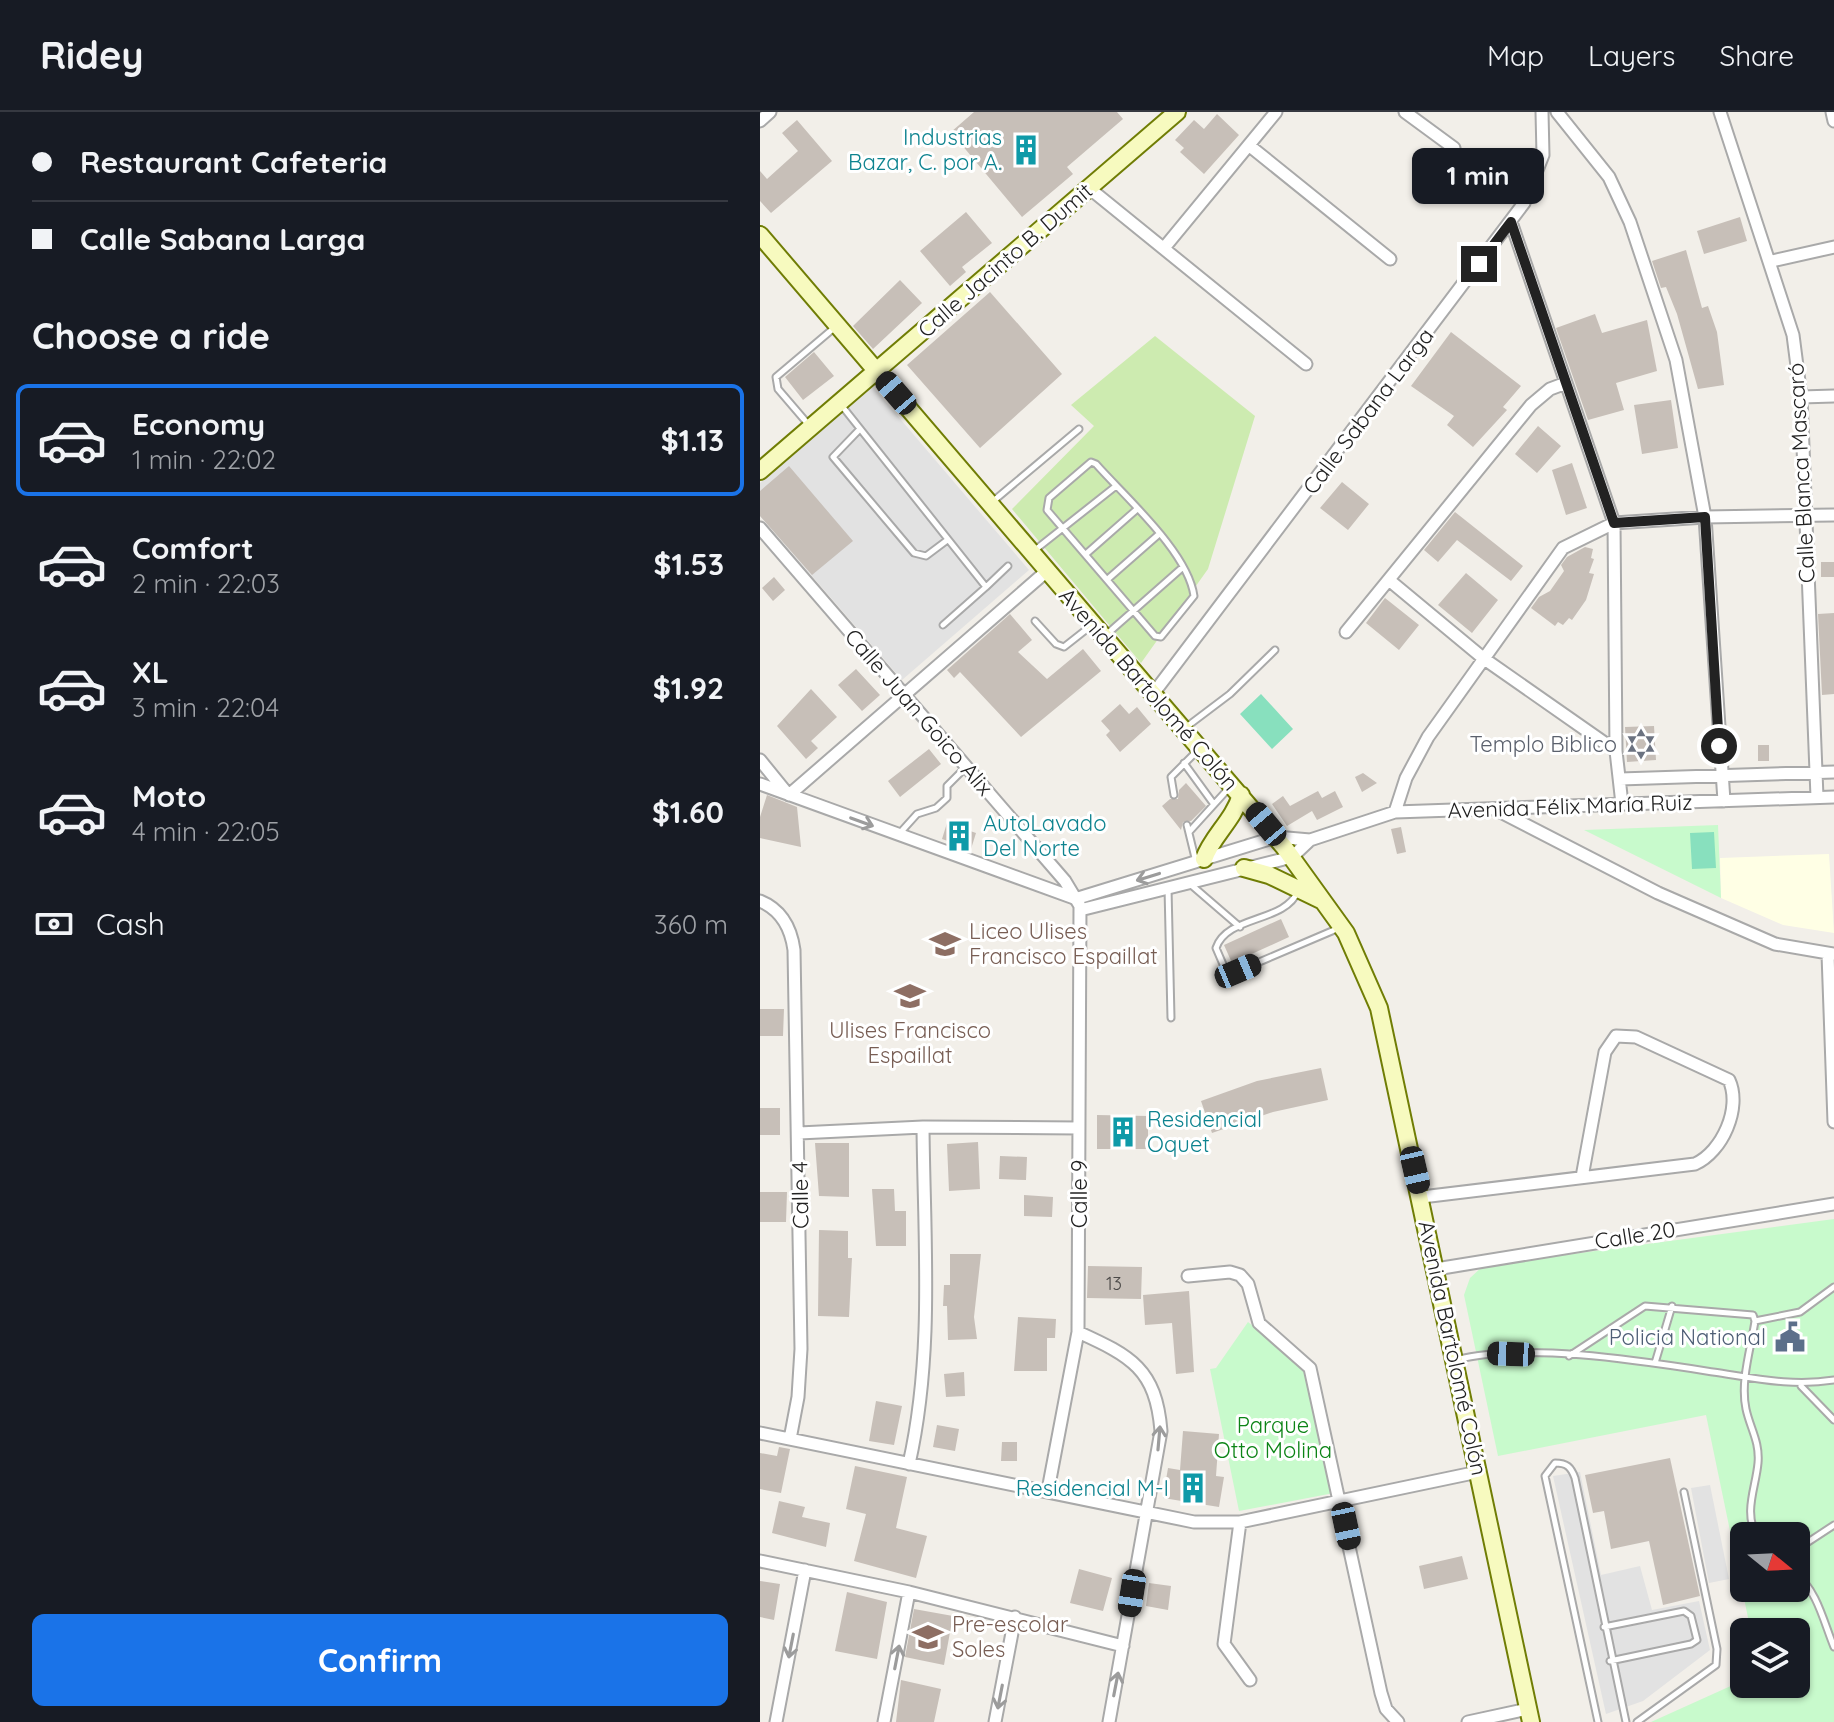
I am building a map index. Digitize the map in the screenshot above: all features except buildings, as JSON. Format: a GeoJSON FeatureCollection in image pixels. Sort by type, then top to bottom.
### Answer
{"type":"FeatureCollection","features":[{"type":"Feature","properties":{"kind":"main road","name":"Calle Jacinto B. Dumit"},"geometry":{"type":"LineString","coordinates":[[760,471],[1177,112]]}},
{"type":"Feature","properties":{"kind":"main road","name":"Avenida Bartolomé Colón"},"geometry":{"type":"LineString","coordinates":[[760,235],[1276,837],[1342,927],[1379,1008],[1422,1197],[1530,1716]]}},
{"type":"Feature","properties":{"kind":"main road"},"geometry":{"type":"LineString","coordinates":[[1200,861],[1235,814],[1236,790]]}},
{"type":"Feature","properties":{"kind":"main road"},"geometry":{"type":"LineString","coordinates":[[1244,868],[1325,902]]}},
{"type":"Feature","properties":{"kind":"street"},"geometry":{"type":"LineString","coordinates":[[760,121],[770,112]]}},
{"type":"Feature","properties":{"kind":"street"},"geometry":{"type":"LineString","coordinates":[[1164,248],[1251,147],[1276,112]]}},
{"type":"Feature","properties":{"kind":"street"},"geometry":{"type":"LineString","coordinates":[[1405,112],[1454,148]]}},
{"type":"Feature","properties":{"kind":"street","name":"Calle Sabana Larga"},"geometry":{"type":"LineString","coordinates":[[1153,694],[1511,222],[1535,182],[1543,155],[1542,112]]}},
{"type":"Feature","properties":{"kind":"street"},"geometry":{"type":"LineString","coordinates":[[1557,112],[1609,177],[1630,222],[1676,360],[1705,517],[1724,801]]}},
{"type":"Feature","properties":{"kind":"street","name":"Calle Blanca Mascaró"},"geometry":{"type":"LineString","coordinates":[[1720,112],[1772,261],[1793,335],[1801,397],[1817,797]]}},
{"type":"Feature","properties":{"kind":"street"},"geometry":{"type":"LineString","coordinates":[[1832,112],[1834,121]]}},
{"type":"Feature","properties":{"kind":"street"},"geometry":{"type":"LineString","coordinates":[[1251,147],[1390,259]]}},
{"type":"Feature","properties":{"kind":"street"},"geometry":{"type":"LineString","coordinates":[[1089,188],[1306,364]]}},
{"type":"Feature","properties":{"kind":"street"},"geometry":{"type":"LineString","coordinates":[[1511,222],[1614,523],[1616,751],[1622,804]]}},
{"type":"Feature","properties":{"kind":"street"},"geometry":{"type":"LineString","coordinates":[[1772,261],[1834,247]]}},
{"type":"Feature","properties":{"kind":"street"},"geometry":{"type":"LineString","coordinates":[[1346,632],[1531,405],[1550,389],[1566,383]]}},
{"type":"Feature","properties":{"kind":"street"},"geometry":{"type":"LineString","coordinates":[[1801,397],[1834,396]]}},
{"type":"Feature","properties":{"kind":"street"},"geometry":{"type":"LineString","coordinates":[[1395,812],[1406,778],[1428,737],[1563,548],[1614,523],[1705,517],[1834,515]]}},
{"type":"Feature","properties":{"kind":"street","name":"Calle Juan Goico Alix"},"geometry":{"type":"LineString","coordinates":[[760,528],[1065,881],[1076,902]]}},
{"type":"Feature","properties":{"kind":"street"},"geometry":{"type":"LineString","coordinates":[[789,795],[1048,570]]}},
{"type":"Feature","properties":{"kind":"street"},"geometry":{"type":"LineString","coordinates":[[1389,580],[1483,658],[1616,751]]}},
{"type":"Feature","properties":{"kind":"street"},"geometry":{"type":"LineString","coordinates":[[760,760],[789,795]]}},
{"type":"Feature","properties":{"kind":"street"},"geometry":{"type":"LineString","coordinates":[[1620,779],[1834,772]]}},
{"type":"Feature","properties":{"kind":"street"},"geometry":{"type":"LineString","coordinates":[[760,784],[1076,902],[1168,887],[1292,857]]}},
{"type":"Feature","properties":{"kind":"street","name":"Avenida Félix María Ruiz"},"geometry":{"type":"LineString","coordinates":[[1276,837],[1310,840],[1395,812],[1834,797]]}},
{"type":"Feature","properties":{"kind":"street"},"geometry":{"type":"LineString","coordinates":[[1494,808],[1672,899],[1775,944],[1831,954],[1834,1122]]}},
{"type":"Feature","properties":{"kind":"street"},"geometry":{"type":"LineString","coordinates":[[1076,902],[1276,837]]}},
{"type":"Feature","properties":{"kind":"street","name":"Avenida Félix María Ruiz"},"geometry":{"type":"LineString","coordinates":[[1292,857],[1310,840]]}},
{"type":"Feature","properties":{"kind":"street","name":"Calle 4"},"geometry":{"type":"LineString","coordinates":[[760,901],[784,920],[791,931],[794,950],[801,1349],[798,1397],[790,1439]]}},
{"type":"Feature","properties":{"kind":"street","name":"Calle 9"},"geometry":{"type":"LineString","coordinates":[[1048,1490],[1078,1332],[1076,902]]}},
{"type":"Feature","properties":{"kind":"street"},"geometry":{"type":"LineString","coordinates":[[1422,1197],[1681,1166],[1707,1159],[1721,1142],[1733,1102],[1729,1080],[1636,1037],[1616,1036],[1605,1052],[1582,1177]]}},
{"type":"Feature","properties":{"kind":"street"},"geometry":{"type":"LineString","coordinates":[[799,1133],[923,1127],[1079,1128]]}},
{"type":"Feature","properties":{"kind":"street"},"geometry":{"type":"LineString","coordinates":[[909,1464],[922,1406],[926,1351],[923,1127]]}},
{"type":"Feature","properties":{"kind":"street","name":"Calle 20"},"geometry":{"type":"LineString","coordinates":[[1436,1269],[1834,1204]]}},
{"type":"Feature","properties":{"kind":"street"},"geometry":{"type":"LineString","coordinates":[[1188,1276],[1230,1272],[1240,1275],[1248,1284],[1259,1323],[1310,1368],[1381,1693],[1386,1709],[1398,1722]]}},
{"type":"Feature","properties":{"kind":"street"},"geometry":{"type":"LineString","coordinates":[[1078,1332],[1124,1353],[1153,1386],[1161,1431],[1109,1722]]}},
{"type":"Feature","properties":{"kind":"street"},"geometry":{"type":"LineString","coordinates":[[760,1433],[1194,1522],[1240,1522],[1478,1472]]}},
{"type":"Feature","properties":{"kind":"street"},"geometry":{"type":"LineString","coordinates":[[1240,1522],[1224,1644],[1250,1680]]}},
{"type":"Feature","properties":{"kind":"street"},"geometry":{"type":"LineString","coordinates":[[760,1561],[909,1592],[1123,1646]]}},
{"type":"Feature","properties":{"kind":"street"},"geometry":{"type":"LineString","coordinates":[[776,1722],[805,1570]]}},
{"type":"Feature","properties":{"kind":"street"},"geometry":{"type":"LineString","coordinates":[[884,1722],[909,1592]]}},
{"type":"Feature","properties":{"kind":"street"},"geometry":{"type":"LineString","coordinates":[[995,1722],[1015,1617]]}},
{"type":"Feature","properties":{"kind":"street"},"geometry":{"type":"LineString","coordinates":[[1468,1722],[1530,1716]]}},
{"type":"Feature","properties":{"kind":"lane"},"geometry":{"type":"LineString","coordinates":[[811,427],[778,389],[776,377],[837,325]]}},
{"type":"Feature","properties":{"kind":"lane"},"geometry":{"type":"LineString","coordinates":[[839,401],[858,431],[986,587]]}},
{"type":"Feature","properties":{"kind":"lane"},"geometry":{"type":"LineString","coordinates":[[991,503],[1079,429]]}},
{"type":"Feature","properties":{"kind":"lane"},"geometry":{"type":"LineString","coordinates":[[858,431],[833,457],[844,474],[914,553],[926,556],[946,541]]}},
{"type":"Feature","properties":{"kind":"lane"},"geometry":{"type":"LineString","coordinates":[[1096,464],[1136,510],[1192,582],[1194,596],[1161,637],[1155,636],[1135,608],[1064,530],[1047,510],[1047,504],[1085,465],[1096,464]]}},
{"type":"Feature","properties":{"kind":"lane"},"geometry":{"type":"LineString","coordinates":[[1033,552],[1116,486]]}},
{"type":"Feature","properties":{"kind":"lane"},"geometry":{"type":"LineString","coordinates":[[1086,554],[1136,510]]}},
{"type":"Feature","properties":{"kind":"lane"},"geometry":{"type":"LineString","coordinates":[[1109,578],[1158,535]]}},
{"type":"Feature","properties":{"kind":"lane"},"geometry":{"type":"LineString","coordinates":[[943,625],[1008,566]]}},
{"type":"Feature","properties":{"kind":"lane"},"geometry":{"type":"LineString","coordinates":[[1035,621],[1056,644],[1064,647],[1135,608],[1183,567]]}},
{"type":"Feature","properties":{"kind":"lane"},"geometry":{"type":"LineString","coordinates":[[1184,729],[1230,694],[1275,650]]}},
{"type":"Feature","properties":{"kind":"lane"},"geometry":{"type":"LineString","coordinates":[[1174,795],[1170,781],[1201,748]]}},
{"type":"Feature","properties":{"kind":"lane"},"geometry":{"type":"LineString","coordinates":[[1184,763],[1213,803]]}},
{"type":"Feature","properties":{"kind":"lane"},"geometry":{"type":"LineString","coordinates":[[899,835],[917,814],[936,808],[947,798],[947,786],[966,767]]}},
{"type":"Feature","properties":{"kind":"lane"},"geometry":{"type":"LineString","coordinates":[[1200,861],[1188,828],[1209,813],[1213,803],[1236,790]]}},
{"type":"Feature","properties":{"kind":"lane"},"geometry":{"type":"LineString","coordinates":[[1188,882],[1240,927]]}},
{"type":"Feature","properties":{"kind":"lane"},"geometry":{"type":"LineString","coordinates":[[1168,887],[1171,1018]]}},
{"type":"Feature","properties":{"kind":"lane"},"geometry":{"type":"LineString","coordinates":[[1299,890],[1284,907],[1221,938],[1216,948],[1228,971],[1238,971],[1342,927]]}},
{"type":"Feature","properties":{"kind":"lane"},"geometry":{"type":"LineString","coordinates":[[1755,1321],[1800,1312],[1834,1287]]}},
{"type":"Feature","properties":{"kind":"lane"},"geometry":{"type":"LineString","coordinates":[[1569,1356],[1639,1308],[1672,1306],[1747,1312],[1755,1321]]}},
{"type":"Feature","properties":{"kind":"lane"},"geometry":{"type":"LineString","coordinates":[[1655,1363],[1672,1306]]}},
{"type":"Feature","properties":{"kind":"lane"},"geometry":{"type":"LineString","coordinates":[[1752,1522],[1751,1491],[1758,1463],[1757,1435],[1746,1408],[1746,1377],[1755,1321]]}},
{"type":"Feature","properties":{"kind":"lane"},"geometry":{"type":"LineString","coordinates":[[1455,1360],[1482,1353],[1569,1356],[1655,1363],[1801,1386],[1834,1380]]}},
{"type":"Feature","properties":{"kind":"lane"},"geometry":{"type":"LineString","coordinates":[[1801,1386],[1834,1420]]}},
{"type":"Feature","properties":{"kind":"lane"},"geometry":{"type":"LineString","coordinates":[[1598,1722],[1545,1476],[1555,1463],[1564,1463],[1572,1468],[1575,1478],[1610,1661],[1626,1722]]}},
{"type":"Feature","properties":{"kind":"lane"},"geometry":{"type":"LineString","coordinates":[[1637,1722],[1716,1665],[1717,1649],[1684,1492]]}},
{"type":"Feature","properties":{"kind":"lane"},"geometry":{"type":"LineString","coordinates":[[1810,1541],[1834,1525]]}},
{"type":"Feature","properties":{"kind":"lane"},"geometry":{"type":"LineString","coordinates":[[1810,1589],[1834,1647]]}},
{"type":"Feature","properties":{"kind":"lane"},"geometry":{"type":"LineString","coordinates":[[1604,1627],[1684,1611],[1691,1616],[1697,1640],[1691,1644],[1610,1661]]}},
{"type":"Feature","properties":{"kind":"shaded area"},"geometry":{"type":"Polygon","coordinates":[[[873,387],[1029,570],[902,680],[760,516],[760,483],[873,387]]]}},
{"type":"Feature","properties":{"kind":"shaded area"},"geometry":{"type":"Polygon","coordinates":[[[1829,854],[1834,933],[1783,925],[1721,898],[1720,858],[1829,854]]]}},
{"type":"Feature","properties":{"kind":"shaded area"},"geometry":{"type":"Polygon","coordinates":[[[1580,1472],[1601,1575],[1640,1566],[1652,1610],[1699,1601],[1710,1650],[1643,1701],[1606,1714],[1553,1476],[1580,1472]]]}},
{"type":"Feature","properties":{"kind":"shaded area"},"geometry":{"type":"Polygon","coordinates":[[[1710,1485],[1729,1579],[1709,1583],[1691,1488],[1710,1485]]]}},
{"type":"Feature","properties":{"kind":"green space"},"geometry":{"type":"Polygon","coordinates":[[[1155,336],[1255,416],[1208,569],[1141,663],[1012,509],[1094,426],[1071,405],[1155,336]]]}},
{"type":"Feature","properties":{"kind":"green space"},"geometry":{"type":"Polygon","coordinates":[[[1261,694],[1293,729],[1272,749],[1240,714],[1261,694]]]}},
{"type":"Feature","properties":{"kind":"green space"},"geometry":{"type":"Polygon","coordinates":[[[1718,825],[1721,898],[1584,830],[1718,825]]]}},
{"type":"Feature","properties":{"kind":"green space"},"geometry":{"type":"Polygon","coordinates":[[[1714,832],[1716,868],[1692,869],[1690,833],[1714,832]]]}},
{"type":"Feature","properties":{"kind":"green space"},"geometry":{"type":"Polygon","coordinates":[[[1834,1219],[1834,1722],[1651,1722],[1730,1686],[1730,1698],[1810,1698],[1810,1618],[1748,1618],[1745,1602],[1810,1602],[1810,1522],[1730,1522],[1730,1531],[1706,1415],[1498,1456],[1464,1295],[1470,1278],[1483,1266],[1834,1219]]]}},
{"type":"Feature","properties":{"kind":"green space","name":"Parque Otto Molina"},"geometry":{"type":"Polygon","coordinates":[[[1248,1322],[1306,1370],[1334,1493],[1239,1511],[1210,1369],[1216,1368],[1248,1322]]]}},
{"type":"Feature","properties":{"kind":"place","name":"Industrias Bazar, C. por A."},"geometry":{"type":"Point","coordinates":[1026,150]}},
{"type":"Feature","properties":{"kind":"place","name":"Templo Biblico"},"geometry":{"type":"Point","coordinates":[1641,744]}},
{"type":"Feature","properties":{"kind":"place","name":"AutoLavado Del Norte"},"geometry":{"type":"Point","coordinates":[959,836]}},
{"type":"Feature","properties":{"kind":"place","name":"Liceo Ulises Francisco Espaillat"},"geometry":{"type":"Point","coordinates":[945,944]}},
{"type":"Feature","properties":{"kind":"place","name":"Ulises Francisco Espaillat"},"geometry":{"type":"Point","coordinates":[910,996]}},
{"type":"Feature","properties":{"kind":"place","name":"Residencial Oquet"},"geometry":{"type":"Point","coordinates":[1123,1132]}},
{"type":"Feature","properties":{"kind":"place","name":"Policia National"},"geometry":{"type":"Point","coordinates":[1790,1337]}},
{"type":"Feature","properties":{"kind":"place","name":"Residencial M-I"},"geometry":{"type":"Point","coordinates":[1193,1488]}},
{"type":"Feature","properties":{"kind":"place","name":"Pre-escolar Soles"},"geometry":{"type":"Point","coordinates":[928,1637]}},
{"type":"Feature","properties":{"kind":"route"},"geometry":{"type":"LineString","coordinates":[[1479,264],[1511,222],[1614,523],[1705,517],[1719,746]]}}]}
